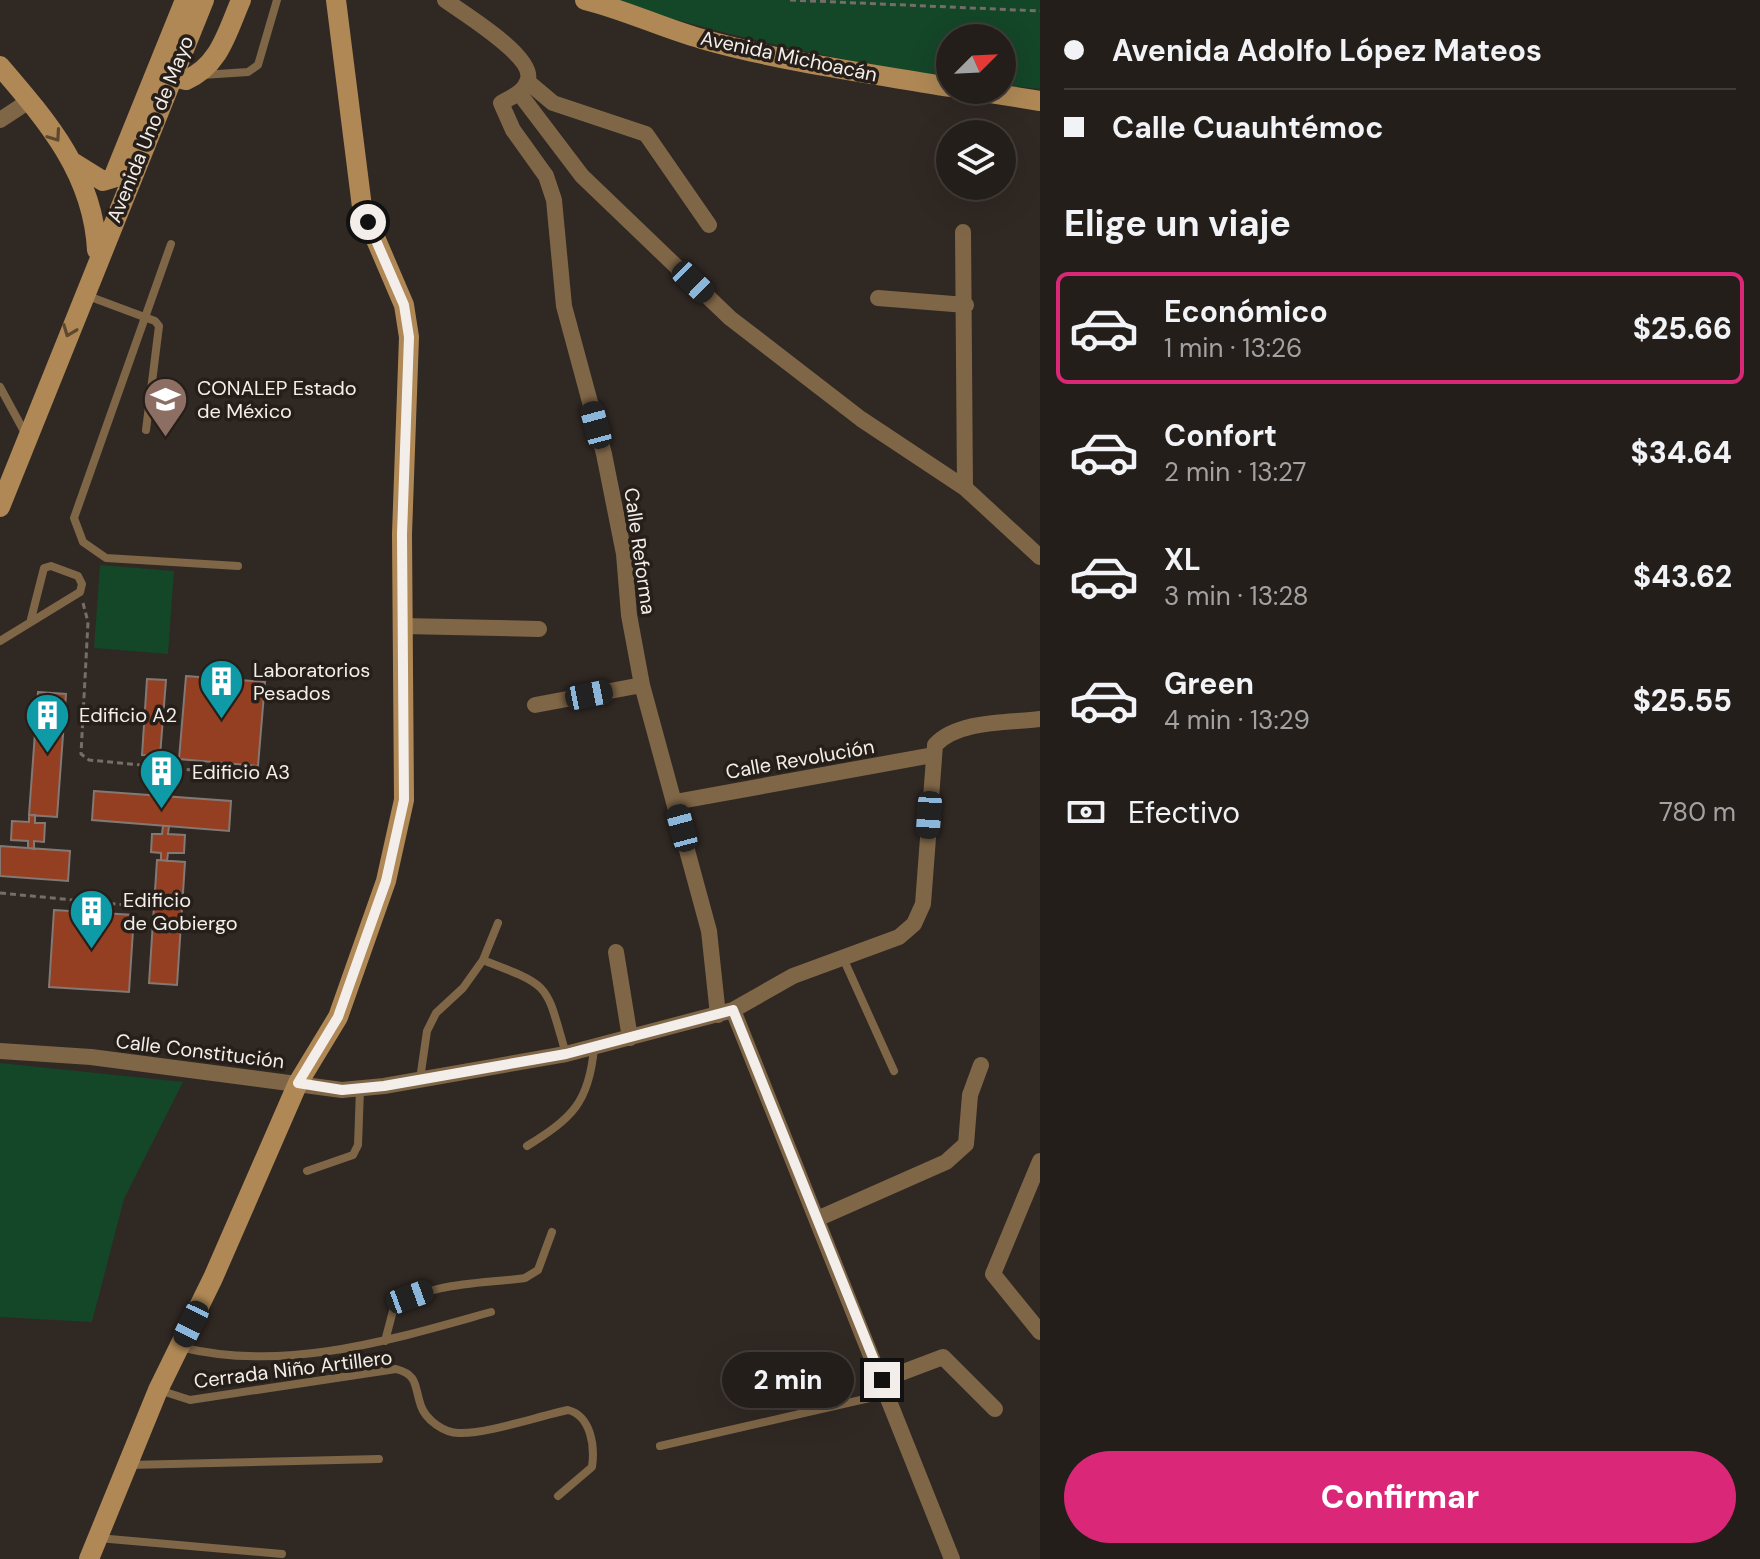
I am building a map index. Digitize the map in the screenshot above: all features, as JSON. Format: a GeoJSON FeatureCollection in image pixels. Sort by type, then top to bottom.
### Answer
{"type":"FeatureCollection","features":[{"type":"Feature","properties":{"kind":"street"},"geometry":{"type":"LineString","coordinates":[[74,163],[103,181],[113,178],[163,74],[185,0]]}},
{"type":"Feature","properties":{"kind":"street","name":"Avenida Uno de Mayo"},"geometry":{"type":"LineString","coordinates":[[3,490],[28,437],[98,258],[163,74],[204,0]]}},
{"type":"Feature","properties":{"kind":"street"},"geometry":{"type":"LineString","coordinates":[[163,74],[186,80],[215,60],[241,0]]}},
{"type":"Feature","properties":{"kind":"street"},"geometry":{"type":"LineString","coordinates":[[89,1559],[158,1390],[298,1083],[338,1017],[386,881],[404,800],[403,626],[409,337],[404,305],[362,207],[336,0]]}},
{"type":"Feature","properties":{"kind":"street"},"geometry":{"type":"LineString","coordinates":[[445,0],[517,53],[529,69],[524,87],[582,176],[730,318],[861,419],[965,488],[1040,557]]}},
{"type":"Feature","properties":{"kind":"street","name":"Avenida Michoacán"},"geometry":{"type":"LineString","coordinates":[[585,0],[617,7],[700,39],[805,63],[936,85]]}},
{"type":"Feature","properties":{"kind":"street"},"geometry":{"type":"LineString","coordinates":[[0,66],[74,163],[95,217],[98,258]]}},
{"type":"Feature","properties":{"kind":"street"},"geometry":{"type":"LineString","coordinates":[[524,87],[553,103],[646,134],[709,225]]}},
{"type":"Feature","properties":{"kind":"street","name":"Calle Reforma"},"geometry":{"type":"LineString","coordinates":[[524,87],[501,103],[513,130],[546,176],[554,200],[564,306],[604,454],[624,554],[629,615],[642,685],[709,931],[726,1013],[817,1219],[952,1559]]}},
{"type":"Feature","properties":{"kind":"street"},"geometry":{"type":"LineString","coordinates":[[1016,97],[1040,101]]}},
{"type":"Feature","properties":{"kind":"street"},"geometry":{"type":"LineString","coordinates":[[0,120],[29,101]]}},
{"type":"Feature","properties":{"kind":"street"},"geometry":{"type":"LineString","coordinates":[[963,232],[966,305],[965,488]]}},
{"type":"Feature","properties":{"kind":"street"},"geometry":{"type":"LineString","coordinates":[[878,298],[966,305]]}},
{"type":"Feature","properties":{"kind":"street"},"geometry":{"type":"LineString","coordinates":[[403,626],[539,629]]}},
{"type":"Feature","properties":{"kind":"street"},"geometry":{"type":"LineString","coordinates":[[535,705],[642,685]]}},
{"type":"Feature","properties":{"kind":"street"},"geometry":{"type":"LineString","coordinates":[[933,755],[935,745],[945,734],[1040,719]]}},
{"type":"Feature","properties":{"kind":"street","name":"Calle Constitución"},"geometry":{"type":"LineString","coordinates":[[0,1051],[91,1057],[342,1090],[420,1080],[566,1054],[726,1013],[793,976],[899,937],[914,924],[923,904],[933,755]]}},
{"type":"Feature","properties":{"kind":"street","name":"Calle Revolución"},"geometry":{"type":"LineString","coordinates":[[675,802],[933,755]]}},
{"type":"Feature","properties":{"kind":"street"},"geometry":{"type":"LineString","coordinates":[[616,952],[630,1038]]}},
{"type":"Feature","properties":{"kind":"street"},"geometry":{"type":"LineString","coordinates":[[817,1219],[946,1162],[966,1144],[970,1095],[981,1065]]}},
{"type":"Feature","properties":{"kind":"street"},"geometry":{"type":"LineString","coordinates":[[1040,1161],[993,1274],[1040,1332]]}},
{"type":"Feature","properties":{"kind":"street"},"geometry":{"type":"LineString","coordinates":[[885,1387],[943,1357],[995,1409]]}},
{"type":"Feature","properties":{"kind":"lane"},"geometry":{"type":"LineString","coordinates":[[197,75],[248,72],[258,65],[277,0]]}},
{"type":"Feature","properties":{"kind":"lane"},"geometry":{"type":"LineString","coordinates":[[171,244],[74,518],[83,542],[106,558],[238,566]]}},
{"type":"Feature","properties":{"kind":"lane"},"geometry":{"type":"LineString","coordinates":[[83,294],[143,316],[159,326],[146,430]]}},
{"type":"Feature","properties":{"kind":"lane"},"geometry":{"type":"LineString","coordinates":[[0,387],[28,437]]}},
{"type":"Feature","properties":{"kind":"lane"},"geometry":{"type":"LineString","coordinates":[[0,641],[31,619],[80,592],[82,584],[78,576],[51,566],[44,568],[31,619]]}},
{"type":"Feature","properties":{"kind":"lane"},"geometry":{"type":"LineString","coordinates":[[420,1080],[427,1031],[436,1013],[463,988],[483,960],[498,923]]}},
{"type":"Feature","properties":{"kind":"lane"},"geometry":{"type":"LineString","coordinates":[[843,958],[894,1071]]}},
{"type":"Feature","properties":{"kind":"lane"},"geometry":{"type":"LineString","coordinates":[[483,960],[540,984],[549,996],[566,1054]]}},
{"type":"Feature","properties":{"kind":"lane"},"geometry":{"type":"LineString","coordinates":[[527,1146],[565,1122],[583,1099],[594,1047]]}},
{"type":"Feature","properties":{"kind":"lane"},"geometry":{"type":"LineString","coordinates":[[307,1171],[353,1155],[358,1145],[360,1089]]}},
{"type":"Feature","properties":{"kind":"lane"},"geometry":{"type":"LineString","coordinates":[[385,1341],[394,1307],[410,1297],[428,1290],[525,1278],[538,1270],[552,1232]]}},
{"type":"Feature","properties":{"kind":"lane"},"geometry":{"type":"LineString","coordinates":[[180,1346],[249,1358],[292,1356],[385,1341],[491,1312]]}},
{"type":"Feature","properties":{"kind":"lane","name":"Cerrada Niño Artillero"},"geometry":{"type":"LineString","coordinates":[[158,1390],[190,1400],[396,1369],[408,1372],[415,1380],[421,1408],[432,1422],[459,1433],[568,1410],[578,1412],[588,1425],[594,1454],[592,1467],[558,1496]]}},
{"type":"Feature","properties":{"kind":"lane"},"geometry":{"type":"LineString","coordinates":[[660,1446],[885,1387]]}},
{"type":"Feature","properties":{"kind":"lane"},"geometry":{"type":"LineString","coordinates":[[127,1465],[379,1459]]}},
{"type":"Feature","properties":{"kind":"lane"},"geometry":{"type":"LineString","coordinates":[[98,1538],[282,1554]]}},
{"type":"Feature","properties":{"kind":"path"},"geometry":{"type":"LineString","coordinates":[[790,0],[1040,11]]}},
{"type":"Feature","properties":{"kind":"path"},"geometry":{"type":"LineString","coordinates":[[80,592],[88,622],[81,754],[89,760],[234,774]]}},
{"type":"Feature","properties":{"kind":"path"},"geometry":{"type":"LineString","coordinates":[[0,893],[147,907]]}},
{"type":"Feature","properties":{"kind":"green space"},"geometry":{"type":"Polygon","coordinates":[[[612,0],[1040,0],[1040,89],[1016,86],[1016,24],[936,24],[936,76],[780,46],[612,0]]]}},
{"type":"Feature","properties":{"kind":"green space"},"geometry":{"type":"Polygon","coordinates":[[[100,565],[174,571],[168,654],[94,648],[100,565]]]}},
{"type":"Feature","properties":{"kind":"green space"},"geometry":{"type":"Polygon","coordinates":[[[0,1063],[183,1082],[124,1199],[92,1322],[0,1317],[0,1063]]]}},
{"type":"Feature","properties":{"kind":"building","name":"Laboratorios Pesados"},"geometry":{"type":"Polygon","coordinates":[[[186,676],[265,682],[258,766],[179,759],[186,676]]]}},
{"type":"Feature","properties":{"kind":"building"},"geometry":{"type":"Polygon","coordinates":[[[147,679],[166,680],[160,756],[142,755],[147,679]]]}},
{"type":"Feature","properties":{"kind":"building","name":"Edificio A2"},"geometry":{"type":"Polygon","coordinates":[[[38,692],[66,694],[57,817],[29,815],[38,692]]]}},
{"type":"Feature","properties":{"kind":"building","name":"Edificio A3"},"geometry":{"type":"Polygon","coordinates":[[[94,791],[231,801],[229,831],[92,820],[94,791]]]}},
{"type":"Feature","properties":{"kind":"building"},"geometry":{"type":"Polygon","coordinates":[[[29,815],[35,815],[35,823],[45,823],[44,842],[34,841],[34,849],[28,848],[28,841],[11,840],[12,821],[29,822],[29,815]]]}},
{"type":"Feature","properties":{"kind":"building"},"geometry":{"type":"Polygon","coordinates":[[[163,826],[169,826],[168,834],[185,835],[184,853],[168,853],[167,861],[161,860],[161,853],[151,852],[152,834],[162,834],[163,826]]]}},
{"type":"Feature","properties":{"kind":"building"},"geometry":{"type":"Polygon","coordinates":[[[0,846],[70,851],[68,881],[0,876],[0,846]]]}},
{"type":"Feature","properties":{"kind":"building"},"geometry":{"type":"Polygon","coordinates":[[[157,860],[185,862],[177,985],[149,983],[157,860]]]}},
{"type":"Feature","properties":{"kind":"building","name":"Edificio de Gobiergo"},"geometry":{"type":"Polygon","coordinates":[[[54,910],[134,915],[129,992],[49,987],[54,910]]]}},
{"type":"Feature","properties":{"kind":"place","name":"CONALEP Estado de México"},"geometry":{"type":"Point","coordinates":[166,438]}},
{"type":"Feature","properties":{"kind":"place","name":"Laboratorios Pesados"},"geometry":{"type":"Point","coordinates":[222,721]}},
{"type":"Feature","properties":{"kind":"place","name":"Edificio A2"},"geometry":{"type":"Point","coordinates":[48,754]}},
{"type":"Feature","properties":{"kind":"place","name":"Edificio A3"},"geometry":{"type":"Point","coordinates":[161,811]}},
{"type":"Feature","properties":{"kind":"place","name":"Edificio de Gobiergo"},"geometry":{"type":"Point","coordinates":[92,951]}},
{"type":"Feature","properties":{"kind":"route"},"geometry":{"type":"LineString","coordinates":[[368,222],[404,305],[409,337],[402,534],[404,800],[386,881],[338,1017],[298,1083],[342,1090],[384,1086],[566,1054],[733,1010],[882,1380]]}}]}
